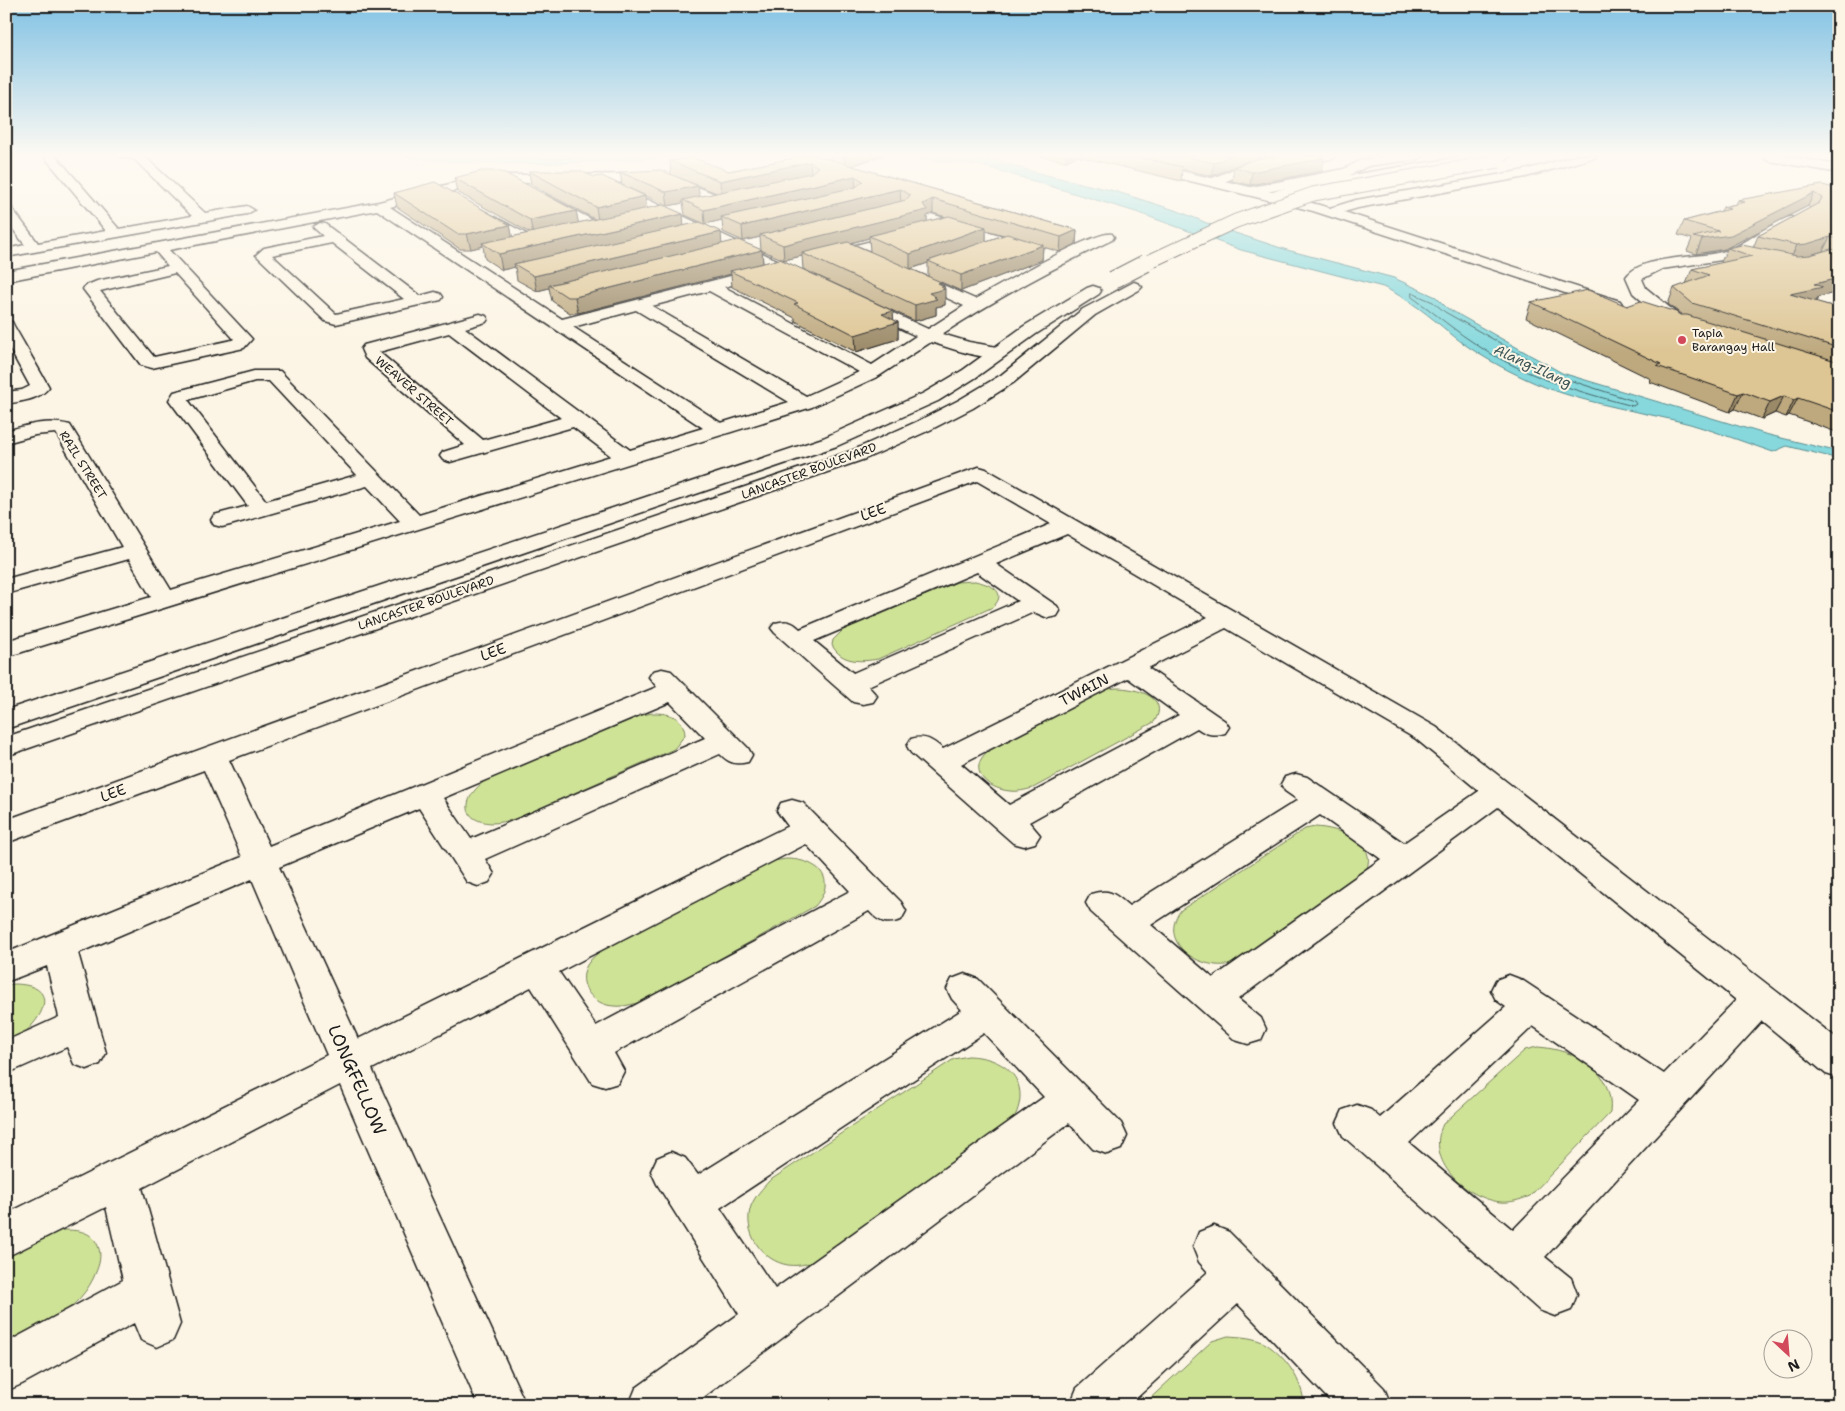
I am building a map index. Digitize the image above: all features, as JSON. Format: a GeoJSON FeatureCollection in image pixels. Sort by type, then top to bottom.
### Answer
{"type":"FeatureCollection","features":[{"type":"Feature","properties":{"kind":"street"},"geometry":{"type":"LineString","coordinates":[[14,221],[34,248]]}},
{"type":"Feature","properties":{"kind":"street"},"geometry":{"type":"LineString","coordinates":[[105,221],[115,233]]}},
{"type":"Feature","properties":{"kind":"street"},"geometry":{"type":"LineString","coordinates":[[6,253],[185,221]]}},
{"type":"Feature","properties":{"kind":"street"},"geometry":{"type":"LineString","coordinates":[[6,276],[299,221]]}},
{"type":"Feature","properties":{"kind":"street"},"geometry":{"type":"LineString","coordinates":[[311,221],[418,301]]}},
{"type":"Feature","properties":{"kind":"street"},"geometry":{"type":"LineString","coordinates":[[401,221],[717,429]]}},
{"type":"Feature","properties":{"kind":"street"},"geometry":{"type":"LineString","coordinates":[[497,221],[535,241],[512,246]]}},
{"type":"Feature","properties":{"kind":"street"},"geometry":{"type":"LineString","coordinates":[[584,221],[597,228]]}},
{"type":"Feature","properties":{"kind":"street"},"geometry":{"type":"LineString","coordinates":[[683,221],[817,284]]}},
{"type":"Feature","properties":{"kind":"street"},"geometry":{"type":"LineString","coordinates":[[940,221],[1061,258]]}},
{"type":"Feature","properties":{"kind":"street","name":"LANCASTER BOULEVARD"},"geometry":{"type":"LineString","coordinates":[[6,747],[858,455],[966,404],[1007,379],[1089,312],[1180,246],[1240,221]]}},
{"type":"Feature","properties":{"kind":"street","name":"LANCASTER BOULEVARD"},"geometry":{"type":"LineString","coordinates":[[1175,264],[1200,251],[1271,221]]}},
{"type":"Feature","properties":{"kind":"street"},"geometry":{"type":"LineString","coordinates":[[1356,221],[1624,307]]}},
{"type":"Feature","properties":{"kind":"street"},"geometry":{"type":"LineString","coordinates":[[1680,325],[1639,290],[1634,277],[1648,268],[1660,265],[1714,258],[1734,253],[1790,221]]}},
{"type":"Feature","properties":{"kind":"street"},"geometry":{"type":"LineString","coordinates":[[578,232],[614,224]]}},
{"type":"Feature","properties":{"kind":"street"},"geometry":{"type":"LineString","coordinates":[[560,325],[950,224]]}},
{"type":"Feature","properties":{"kind":"street"},"geometry":{"type":"LineString","coordinates":[[684,234],[722,226]]}},
{"type":"Feature","properties":{"kind":"street"},"geometry":{"type":"LineString","coordinates":[[6,648],[804,403],[873,372],[976,305],[1061,258],[1107,237]]}},
{"type":"Feature","properties":{"kind":"street"},"geometry":{"type":"LineString","coordinates":[[334,238],[269,251],[263,255],[332,318],[336,319],[435,297]]}},
{"type":"Feature","properties":{"kind":"street"},"geometry":{"type":"LineString","coordinates":[[980,251],[1006,242]]}},
{"type":"Feature","properties":{"kind":"street"},"geometry":{"type":"LineString","coordinates":[[722,252],[760,243]]}},
{"type":"Feature","properties":{"kind":"street"},"geometry":{"type":"LineString","coordinates":[[159,247],[243,339],[238,344],[152,363],[147,361],[91,289],[102,284],[178,268]]}},
{"type":"Feature","properties":{"kind":"street"},"geometry":{"type":"LineString","coordinates":[[850,250],[876,261]]}},
{"type":"Feature","properties":{"kind":"street"},"geometry":{"type":"LineString","coordinates":[[1734,253],[1751,257]]}},
{"type":"Feature","properties":{"kind":"street"},"geometry":{"type":"LineString","coordinates":[[458,258],[476,254]]}},
{"type":"Feature","properties":{"kind":"street"},"geometry":{"type":"LineString","coordinates":[[927,270],[905,274],[976,305]]}},
{"type":"Feature","properties":{"kind":"street"},"geometry":{"type":"LineString","coordinates":[[490,279],[509,275]]}},
{"type":"Feature","properties":{"kind":"street","name":"LANCASTER BOULEVARD"},"geometry":{"type":"LineString","coordinates":[[6,720],[830,442],[931,397],[969,374],[997,352],[1071,304],[1129,283]]}},
{"type":"Feature","properties":{"kind":"street"},"geometry":{"type":"LineString","coordinates":[[710,286],[873,372]]}},
{"type":"Feature","properties":{"kind":"street"},"geometry":{"type":"LineString","coordinates":[[523,301],[542,296]]}},
{"type":"Feature","properties":{"kind":"street"},"geometry":{"type":"LineString","coordinates":[[843,296],[929,336],[967,347],[997,352]]}},
{"type":"Feature","properties":{"kind":"street"},"geometry":{"type":"LineString","coordinates":[[639,305],[804,403]]}},
{"type":"Feature","properties":{"kind":"street"},"geometry":{"type":"LineString","coordinates":[[1643,313],[1698,331]]}},
{"type":"Feature","properties":{"kind":"street","name":"WEAVER STREET"},"geometry":{"type":"LineString","coordinates":[[479,448],[371,354],[370,349],[480,319]]}},
{"type":"Feature","properties":{"kind":"street"},"geometry":{"type":"LineString","coordinates":[[6,326],[40,386],[37,390],[29,393],[6,398]]}},
{"type":"Feature","properties":{"kind":"street"},"geometry":{"type":"LineString","coordinates":[[452,326],[574,420],[627,458]]}},
{"type":"Feature","properties":{"kind":"street"},"geometry":{"type":"LineString","coordinates":[[261,509],[178,400],[181,396],[254,376],[274,375],[414,523]]}},
{"type":"Feature","properties":{"kind":"street"},"geometry":{"type":"LineString","coordinates":[[450,456],[574,420]]}},
{"type":"Feature","properties":{"kind":"street","name":"RAIL STREET"},"geometry":{"type":"LineString","coordinates":[[6,437],[41,429],[56,427],[63,429],[165,600]]}},
{"type":"Feature","properties":{"kind":"street","name":"LEE"},"geometry":{"type":"LineString","coordinates":[[6,832],[979,473],[1069,525]]}},
{"type":"Feature","properties":{"kind":"street"},"geometry":{"type":"LineString","coordinates":[[222,520],[371,478]]}},
{"type":"Feature","properties":{"kind":"street"},"geometry":{"type":"LineString","coordinates":[[979,563],[1043,607],[856,691],[790,633],[979,563],[1069,525],[1426,732],[1839,1062]]}},
{"type":"Feature","properties":{"kind":"street"},"geometry":{"type":"LineString","coordinates":[[6,587],[135,550]]}},
{"type":"Feature","properties":{"kind":"street","name":"TWAIN"},"geometry":{"type":"LineString","coordinates":[[1129,667],[1206,722],[1015,828],[930,755],[1129,667],[1228,618]]}},
{"type":"Feature","properties":{"kind":"street"},"geometry":{"type":"LineString","coordinates":[[6,968],[425,794],[668,683],[731,748],[471,865],[425,794]]}},
{"type":"Feature","properties":{"kind":"street","name":"LONGFELLOW"},"geometry":{"type":"LineString","coordinates":[[213,756],[502,1405]]}},
{"type":"Feature","properties":{"kind":"street"},"geometry":{"type":"LineString","coordinates":[[1212,998],[1499,791]]}},
{"type":"Feature","properties":{"kind":"street"},"geometry":{"type":"LineString","coordinates":[[1248,1029],[1114,914],[1308,792],[1404,859]]}},
{"type":"Feature","properties":{"kind":"street"},"geometry":{"type":"LineString","coordinates":[[6,1236],[537,967],[801,820],[881,902],[598,1060],[537,967]]}},
{"type":"Feature","properties":{"kind":"street"},"geometry":{"type":"LineString","coordinates":[[6,1058],[83,1039],[59,946]]}},
{"type":"Feature","properties":{"kind":"street"},"geometry":{"type":"LineString","coordinates":[[1555,1294],[1368,1134],[1521,998],[1666,1097]]}},
{"type":"Feature","properties":{"kind":"street"},"geometry":{"type":"LineString","coordinates":[[1514,1260],[1760,999]]}},
{"type":"Feature","properties":{"kind":"street"},"geometry":{"type":"LineString","coordinates":[[769,1320],[681,1187],[976,1001],[1107,1136]]}},
{"type":"Feature","properties":{"kind":"street"},"geometry":{"type":"LineString","coordinates":[[654,1405],[1071,1099]]}},
{"type":"Feature","properties":{"kind":"street"},"geometry":{"type":"LineString","coordinates":[[6,1368],[153,1307],[120,1178]]}},
{"type":"Feature","properties":{"kind":"street"},"geometry":{"type":"LineString","coordinates":[[1094,1405],[1227,1260],[1367,1405]]}},
{"type":"Feature","properties":{"kind":"green space"},"geometry":{"type":"Polygon","coordinates":[[[975,581],[991,586],[998,593],[999,597],[993,607],[878,659],[852,660],[841,655],[832,645],[833,640],[843,630],[957,582],[975,581]]]}},
{"type":"Feature","properties":{"kind":"green space"},"geometry":{"type":"Polygon","coordinates":[[[1117,688],[1142,692],[1155,700],[1158,706],[1158,713],[1154,722],[1033,788],[1022,791],[1010,791],[994,787],[982,777],[979,765],[988,751],[1107,689],[1117,688]]]}},
{"type":"Feature","properties":{"kind":"green space"},"geometry":{"type":"Polygon","coordinates":[[[653,713],[669,715],[682,724],[685,735],[674,749],[515,819],[492,823],[481,821],[473,817],[469,812],[468,806],[474,792],[488,779],[642,715],[653,713]]]}},
{"type":"Feature","properties":{"kind":"green space"},"geometry":{"type":"Polygon","coordinates":[[[1315,827],[1345,833],[1362,844],[1367,852],[1366,871],[1242,961],[1223,965],[1206,963],[1187,954],[1180,947],[1175,939],[1174,930],[1175,920],[1181,910],[1305,829],[1315,827]]]}},
{"type":"Feature","properties":{"kind":"green space"},"geometry":{"type":"Polygon","coordinates":[[[786,859],[807,862],[821,872],[825,879],[825,887],[822,896],[815,906],[642,1002],[621,1006],[606,1005],[588,993],[585,986],[584,972],[590,960],[604,948],[773,861],[786,859]]]}},
{"type":"Feature","properties":{"kind":"green space"},"geometry":{"type":"Polygon","coordinates":[[[6,985],[31,986],[40,992],[44,1000],[42,1010],[36,1020],[17,1039],[6,1045],[6,985]]]}},
{"type":"Feature","properties":{"kind":"green space"},"geometry":{"type":"Polygon","coordinates":[[[1537,1047],[1565,1052],[1590,1065],[1606,1085],[1610,1098],[1610,1113],[1530,1196],[1508,1202],[1486,1199],[1461,1185],[1444,1164],[1439,1151],[1439,1138],[1443,1124],[1525,1050],[1537,1047]]]}},
{"type":"Feature","properties":{"kind":"green space"},"geometry":{"type":"Polygon","coordinates":[[[968,1056],[995,1061],[1013,1075],[1018,1085],[1020,1096],[1018,1108],[1012,1122],[823,1259],[801,1265],[788,1265],[770,1258],[762,1251],[752,1235],[749,1226],[749,1216],[755,1199],[769,1181],[954,1059],[968,1056]]]}},
{"type":"Feature","properties":{"kind":"green space"},"geometry":{"type":"Polygon","coordinates":[[[63,1230],[84,1232],[92,1237],[99,1249],[100,1256],[96,1272],[89,1286],[70,1308],[46,1325],[6,1346],[6,1254],[45,1234],[63,1230]]]}},
{"type":"Feature","properties":{"kind":"green space"},"geometry":{"type":"Polygon","coordinates":[[[1228,1336],[1257,1340],[1273,1349],[1287,1363],[1297,1379],[1304,1405],[1143,1405],[1212,1341],[1228,1336]]]}},
{"type":"Feature","properties":{"kind":"water","name":"Alang-Ilang"},"geometry":{"type":"Polygon","coordinates":[[[1160,221],[1202,221],[1287,250],[1394,278],[1436,297],[1447,308],[1562,373],[1765,434],[1839,452],[1839,459],[1787,446],[1773,452],[1690,424],[1586,400],[1545,387],[1506,369],[1478,353],[1459,341],[1419,308],[1383,287],[1241,250],[1160,221]]]}},
{"type":"Feature","properties":{"kind":"building"},"geometry":{"type":"Polygon","coordinates":[[[437,221],[503,221],[510,225],[467,234],[457,234],[437,221]]]}},
{"type":"Feature","properties":{"kind":"building"},"geometry":{"type":"Polygon","coordinates":[[[588,221],[652,221],[499,254],[482,243],[588,221]]]}},
{"type":"Feature","properties":{"kind":"building"},"geometry":{"type":"Polygon","coordinates":[[[730,221],[764,221],[742,226],[730,221]]]}},
{"type":"Feature","properties":{"kind":"building"},"geometry":{"type":"Polygon","coordinates":[[[819,221],[882,221],[783,245],[760,235],[819,221]]]}},
{"type":"Feature","properties":{"kind":"building"},"geometry":{"type":"Polygon","coordinates":[[[930,221],[965,221],[986,227],[910,254],[869,236],[930,221]]]}},
{"type":"Feature","properties":{"kind":"building"},"geometry":{"type":"Polygon","coordinates":[[[1007,221],[1045,221],[1077,230],[1061,237],[1007,221]]]}},
{"type":"Feature","properties":{"kind":"building"},"geometry":{"type":"Polygon","coordinates":[[[1684,221],[1759,221],[1731,235],[1702,239],[1693,237],[1719,231],[1684,221]]]}},
{"type":"Feature","properties":{"kind":"building"},"geometry":{"type":"Polygon","coordinates":[[[1786,221],[1839,221],[1839,239],[1830,237],[1797,245],[1758,236],[1786,221]]]}},
{"type":"Feature","properties":{"kind":"building"},"geometry":{"type":"Polygon","coordinates":[[[700,222],[721,232],[534,276],[514,264],[700,222]]]}},
{"type":"Feature","properties":{"kind":"building"},"geometry":{"type":"Polygon","coordinates":[[[1007,234],[1043,245],[961,275],[928,261],[1007,234]]]}},
{"type":"Feature","properties":{"kind":"building"},"geometry":{"type":"Polygon","coordinates":[[[738,240],[762,250],[575,297],[567,297],[549,285],[738,240]]]}},
{"type":"Feature","properties":{"kind":"building"},"geometry":{"type":"Polygon","coordinates":[[[848,242],[941,282],[938,283],[944,286],[941,287],[945,289],[929,293],[937,299],[915,305],[802,253],[848,242]]]}},
{"type":"Feature","properties":{"kind":"building"},"geometry":{"type":"Polygon","coordinates":[[[1742,245],[1797,256],[1810,255],[1831,249],[1839,251],[1839,278],[1814,284],[1823,287],[1790,294],[1839,308],[1839,348],[1692,303],[1674,288],[1709,275],[1692,269],[1752,256],[1727,248],[1742,245]]]}},
{"type":"Feature","properties":{"kind":"building"},"geometry":{"type":"Polygon","coordinates":[[[780,259],[893,311],[882,314],[898,322],[855,335],[794,304],[798,303],[730,271],[780,259]]]}},
{"type":"Feature","properties":{"kind":"building"},"geometry":{"type":"Polygon","coordinates":[[[1588,290],[1627,306],[1641,301],[1680,315],[1687,315],[1839,362],[1839,412],[1798,398],[1794,400],[1784,396],[1770,402],[1743,392],[1738,394],[1657,366],[1661,364],[1531,302],[1588,290]]]}},
{"type":"Feature","properties":{"kind":"place","name":"Tapia Barangay Hall"},"geometry":{"type":"Point","coordinates":[1682,340]}}]}
